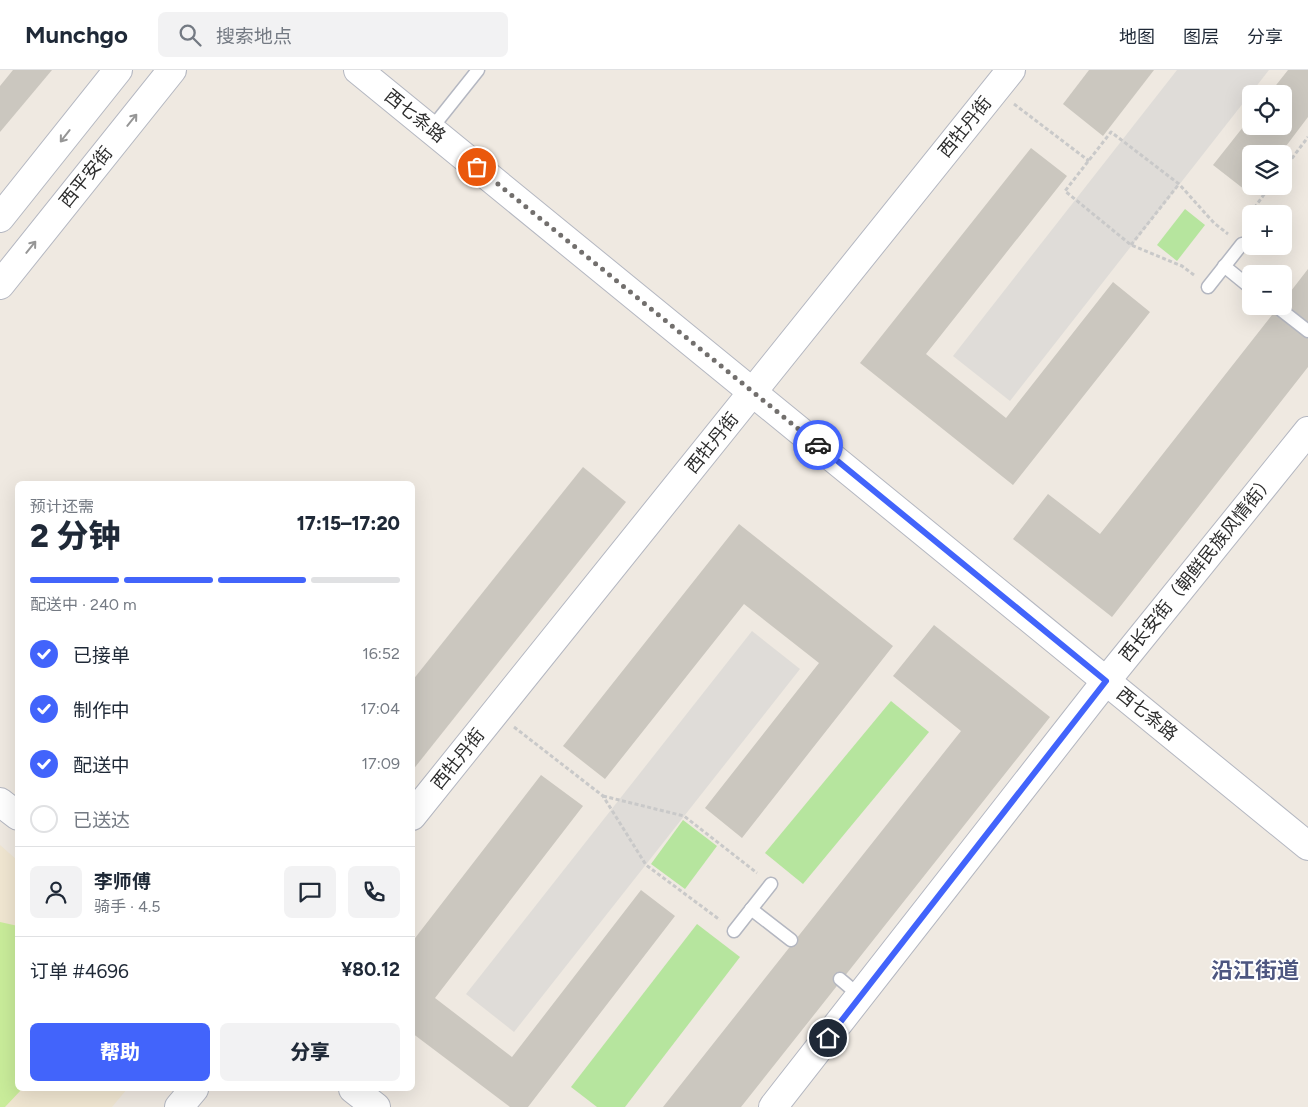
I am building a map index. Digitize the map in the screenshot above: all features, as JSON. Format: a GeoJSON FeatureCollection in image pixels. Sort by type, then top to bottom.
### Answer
{"type":"FeatureCollection","features":[{"type":"Feature","properties":{"kind":"street"},"geometry":{"type":"LineString","coordinates":[[0,218],[118,70]]}},
{"type":"Feature","properties":{"kind":"street","name":"西平安街"},"geometry":{"type":"LineString","coordinates":[[0,285],[172,70]]}},
{"type":"Feature","properties":{"kind":"street","name":"西七条路"},"geometry":{"type":"LineString","coordinates":[[358,70],[1308,846]]}},
{"type":"Feature","properties":{"kind":"street","name":"西牡丹街"},"geometry":{"type":"LineString","coordinates":[[415,812],[1003,80]]}},
{"type":"Feature","properties":{"kind":"street","name":"西长安街（朝鲜民族风情街）"},"geometry":{"type":"LineString","coordinates":[[773,1107],[850,987],[1106,681],[1308,431]]}},
{"type":"Feature","properties":{"kind":"street"},"geometry":{"type":"LineString","coordinates":[[0,802],[15,814]]}},
{"type":"Feature","properties":{"kind":"street"},"geometry":{"type":"LineString","coordinates":[[179,1107],[192,1091]]}},
{"type":"Feature","properties":{"kind":"street"},"geometry":{"type":"LineString","coordinates":[[356,1091],[376,1107]]}},
{"type":"Feature","properties":{"kind":"lane"},"geometry":{"type":"LineString","coordinates":[[431,130],[478,70]]}},
{"type":"Feature","properties":{"kind":"lane"},"geometry":{"type":"LineString","coordinates":[[1208,287],[1242,244]]}},
{"type":"Feature","properties":{"kind":"lane"},"geometry":{"type":"LineString","coordinates":[[1224,266],[1242,281]]}},
{"type":"Feature","properties":{"kind":"lane"},"geometry":{"type":"LineString","coordinates":[[1288,315],[1308,331]]}},
{"type":"Feature","properties":{"kind":"lane"},"geometry":{"type":"LineString","coordinates":[[734,931],[771,884]]}},
{"type":"Feature","properties":{"kind":"lane"},"geometry":{"type":"LineString","coordinates":[[752,909],[791,940]]}},
{"type":"Feature","properties":{"kind":"path"},"geometry":{"type":"LineString","coordinates":[[1003,80],[1089,161]]}},
{"type":"Feature","properties":{"kind":"path"},"geometry":{"type":"LineString","coordinates":[[1182,266],[1131,245],[1065,191],[1110,132],[1179,184],[1214,223]]}},
{"type":"Feature","properties":{"kind":"path"},"geometry":{"type":"LineString","coordinates":[[1292,158],[1308,137]]}},
{"type":"Feature","properties":{"kind":"path"},"geometry":{"type":"LineString","coordinates":[[1131,245],[1179,184]]}},
{"type":"Feature","properties":{"kind":"path"},"geometry":{"type":"LineString","coordinates":[[1256,205],[1263,195]]}},
{"type":"Feature","properties":{"kind":"path"},"geometry":{"type":"LineString","coordinates":[[495,713],[603,796],[646,864],[734,931]]}},
{"type":"Feature","properties":{"kind":"path"},"geometry":{"type":"LineString","coordinates":[[603,796],[684,816],[771,884]]}},
{"type":"Feature","properties":{"kind":"shaded area"},"geometry":{"type":"Polygon","coordinates":[[[1177,70],[1269,70],[1257,85],[1242,85],[1242,105],[1010,401],[953,356],[1177,70]]]}},
{"type":"Feature","properties":{"kind":"shaded area"},"geometry":{"type":"Polygon","coordinates":[[[752,631],[800,669],[514,1032],[466,994],[752,631]]]}},
{"type":"Feature","properties":{"kind":"shaded area"},"geometry":{"type":"Polygon","coordinates":[[[0,845],[15,858],[15,1091],[125,1091],[112,1107],[0,1107],[0,845]]]}},
{"type":"Feature","properties":{"kind":"green space"},"geometry":{"type":"Polygon","coordinates":[[[1185,209],[1205,225],[1177,261],[1157,245],[1185,209]]]}},
{"type":"Feature","properties":{"kind":"green space"},"geometry":{"type":"Polygon","coordinates":[[[891,701],[929,732],[803,884],[765,853],[891,701]]]}},
{"type":"Feature","properties":{"kind":"green space"},"geometry":{"type":"Polygon","coordinates":[[[683,820],[717,846],[685,889],[651,864],[683,820]]]}},
{"type":"Feature","properties":{"kind":"green space"},"geometry":{"type":"Polygon","coordinates":[[[0,922],[15,925],[15,1091],[20,1091],[5,1107],[0,1107],[0,922]]]}},
{"type":"Feature","properties":{"kind":"green space"},"geometry":{"type":"Polygon","coordinates":[[[697,924],[740,957],[625,1107],[597,1107],[571,1087],[697,924]]]}},
{"type":"Feature","properties":{"kind":"building"},"geometry":{"type":"Polygon","coordinates":[[[13,70],[52,70],[0,132],[0,86],[13,70]]]}},
{"type":"Feature","properties":{"kind":"building"},"geometry":{"type":"Polygon","coordinates":[[[1089,70],[1154,70],[1103,136],[1063,104],[1089,70]]]}},
{"type":"Feature","properties":{"kind":"building"},"geometry":{"type":"Polygon","coordinates":[[[1288,70],[1308,70],[1308,117],[1287,145],[1242,145],[1242,188],[1213,165],[1242,128],[1242,135],[1292,135],[1292,85],[1276,85],[1288,70]]]}},
{"type":"Feature","properties":{"kind":"building"},"geometry":{"type":"Polygon","coordinates":[[[1031,148],[1067,176],[926,354],[1006,418],[1113,282],[1150,312],[1013,485],[860,363],[1031,148]]]}},
{"type":"Feature","properties":{"kind":"building"},"geometry":{"type":"Polygon","coordinates":[[[1308,269],[1308,367],[1112,617],[1013,539],[1048,494],[1100,534],[1272,315],[1292,315],[1292,290],[1308,269]]]}},
{"type":"Feature","properties":{"kind":"building"},"geometry":{"type":"Polygon","coordinates":[[[583,467],[626,502],[415,767],[415,677],[583,467]]]}},
{"type":"Feature","properties":{"kind":"building"},"geometry":{"type":"Polygon","coordinates":[[[739,524],[893,646],[742,838],[705,808],[819,663],[744,604],[605,779],[563,746],[739,524]]]}},
{"type":"Feature","properties":{"kind":"building"},"geometry":{"type":"Polygon","coordinates":[[[934,625],[1050,717],[741,1107],[663,1107],[961,731],[893,676],[934,625]]]}},
{"type":"Feature","properties":{"kind":"building"},"geometry":{"type":"Polygon","coordinates":[[[541,775],[583,806],[435,998],[512,1057],[641,890],[675,916],[528,1107],[510,1107],[415,1035],[415,938],[541,775]]]}},
{"type":"Feature","properties":{"kind":"way so far"},"geometry":{"type":"LineString","coordinates":[[477,167],[818,445]]}},
{"type":"Feature","properties":{"kind":"district","name":"沿江街道"},"geometry":{"type":"Point","coordinates":[1255,970]}},
{"type":"Feature","properties":{"kind":"route"},"geometry":{"type":"LineString","coordinates":[[818,445],[1106,681],[828,1038]]}}]}
